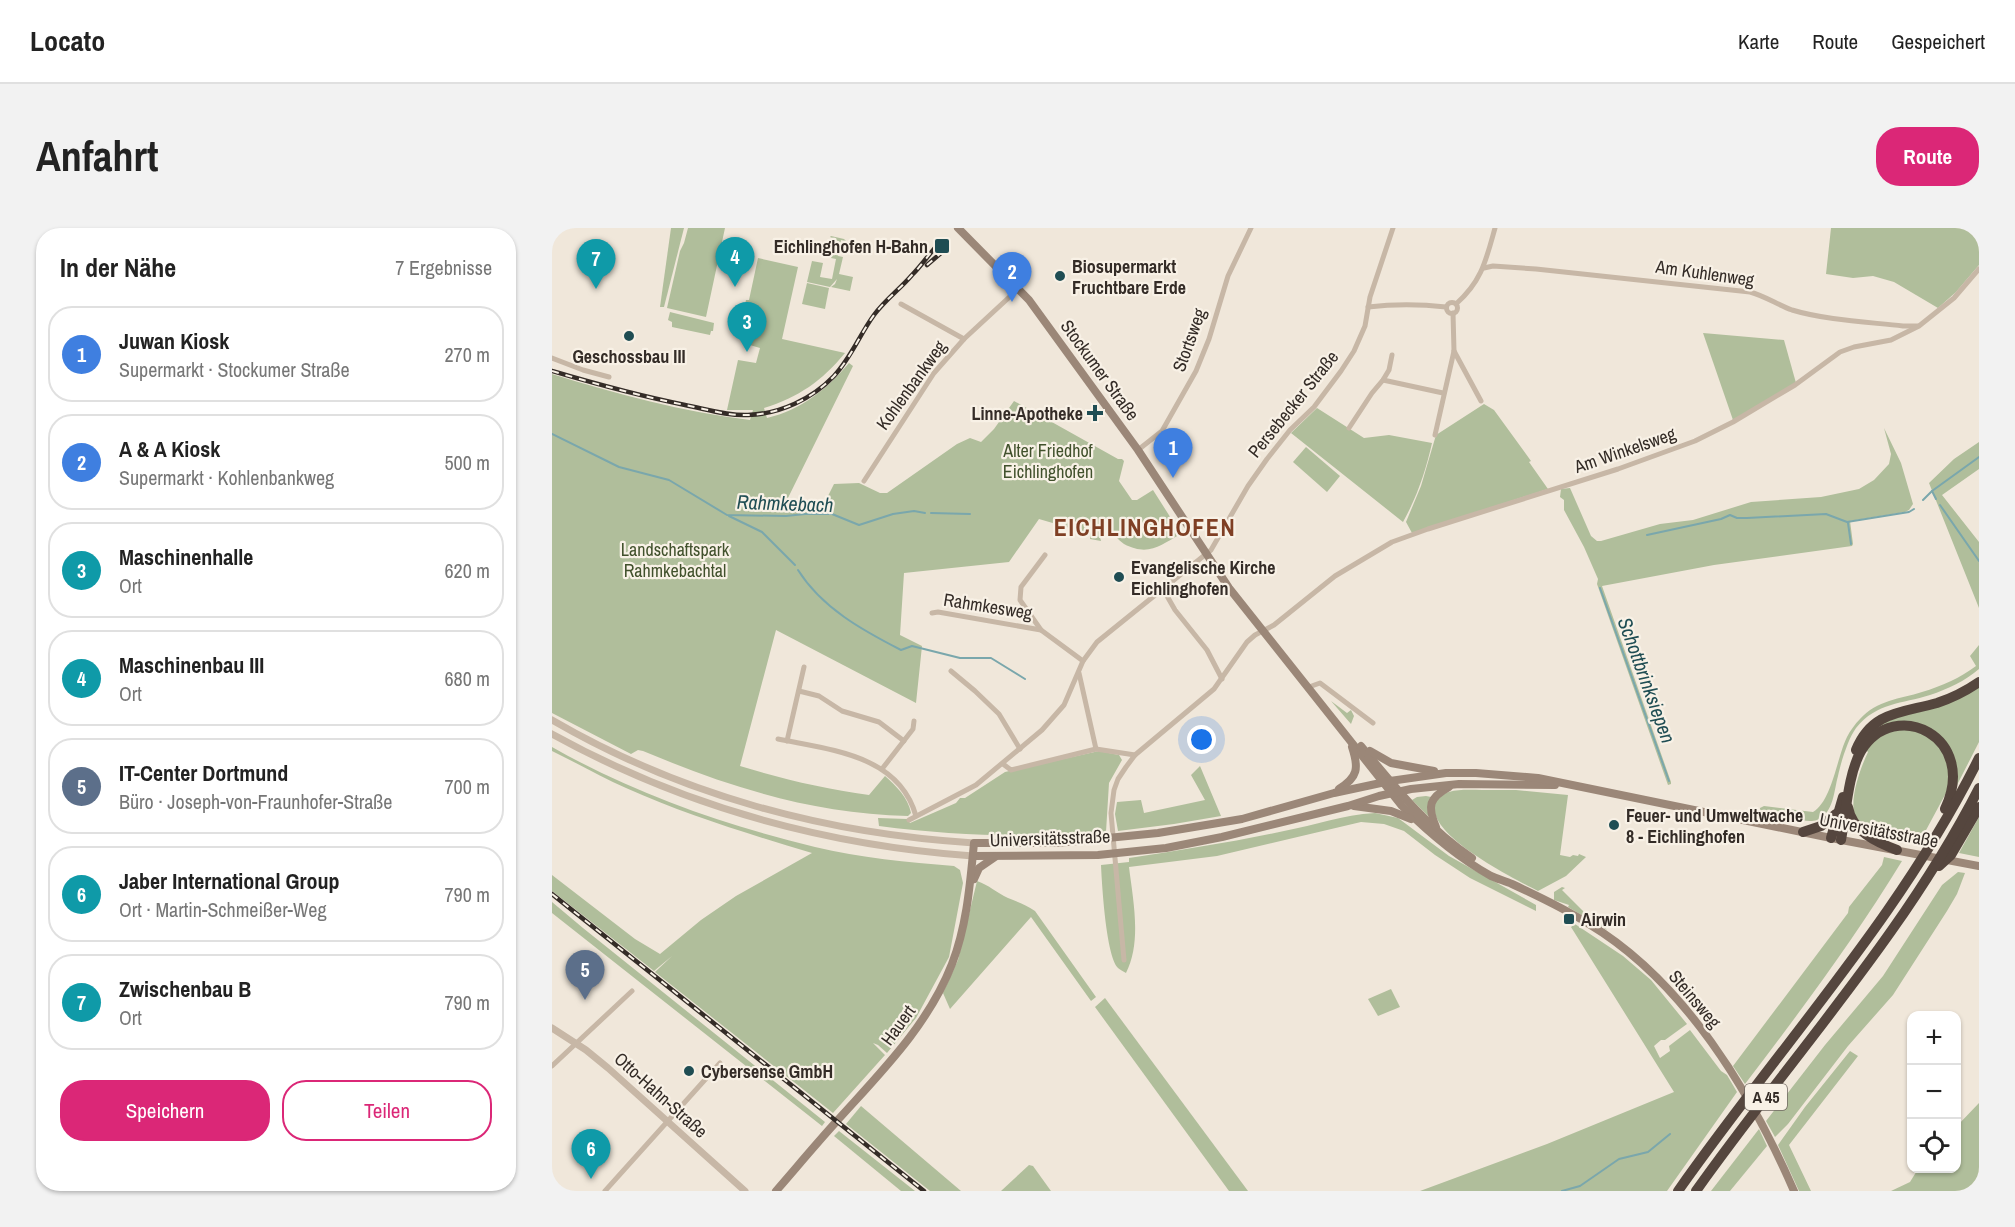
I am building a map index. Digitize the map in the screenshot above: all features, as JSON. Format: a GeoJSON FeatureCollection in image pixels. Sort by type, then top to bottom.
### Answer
{"type":"FeatureCollection","features":[{"type":"Feature","properties":{"kind":"highway"},"geometry":{"type":"LineString","coordinates":[[1836,839],[1857,748],[1873,724],[1896,712],[1947,699],[1979,682]]}},
{"type":"Feature","properties":{"kind":"highway"},"geometry":{"type":"LineString","coordinates":[[1803,832],[1827,823],[1843,808],[1859,755],[1874,736],[1893,727],[1908,726],[1929,732],[1941,741],[1953,761],[1954,783],[1949,800],[1925,843],[1917,866]]}},
{"type":"Feature","properties":{"kind":"highway","name":"A 45"},"geometry":{"type":"LineString","coordinates":[[1678,1191],[1861,946],[1917,866],[1941,828],[1979,758]]}},
{"type":"Feature","properties":{"kind":"highway","name":"A 45"},"geometry":{"type":"LineString","coordinates":[[1696,1191],[1896,926],[1932,872],[1979,788]]}},
{"type":"Feature","properties":{"kind":"highway"},"geometry":{"type":"LineString","coordinates":[[1932,872],[1951,855],[1979,807]]}},
{"type":"Feature","properties":{"kind":"highway"},"geometry":{"type":"LineString","coordinates":[[1843,808],[1856,827],[1897,850]]}},
{"type":"Feature","properties":{"kind":"main road","name":"Stockumer Straße"},"geometry":{"type":"LineString","coordinates":[[958,228],[1038,312],[1138,450],[1229,588],[1395,792]]}},
{"type":"Feature","properties":{"kind":"main road"},"geometry":{"type":"LineString","coordinates":[[1351,739],[1385,761],[1411,768],[1446,773]]}},
{"type":"Feature","properties":{"kind":"main road","name":"Universitätsstraße"},"geometry":{"type":"LineString","coordinates":[[1334,793],[1350,782],[1355,773],[1351,739]]}},
{"type":"Feature","properties":{"kind":"main road","name":"Universitätsstraße"},"geometry":{"type":"LineString","coordinates":[[975,843],[1057,843],[1098,840],[1242,819],[1386,781],[1446,773],[1496,773],[1538,778],[1979,866]]}},
{"type":"Feature","properties":{"kind":"main road","name":"Universitätsstraße"},"geometry":{"type":"LineString","coordinates":[[973,856],[1100,855],[1166,848],[1222,837],[1395,792],[1459,784],[1502,783],[1547,786],[1562,784]]}},
{"type":"Feature","properties":{"kind":"main road"},"geometry":{"type":"LineString","coordinates":[[1438,830],[1431,813],[1434,797],[1459,784]]}},
{"type":"Feature","properties":{"kind":"main road","name":"Steinsweg"},"geometry":{"type":"LineString","coordinates":[[1395,792],[1421,826],[1467,861],[1500,880],[1512,884]]}},
{"type":"Feature","properties":{"kind":"main road","name":"Steinsweg"},"geometry":{"type":"LineString","coordinates":[[1395,792],[1467,855],[1512,884],[1589,924],[1637,959],[1683,1007],[1730,1071],[1769,1138],[1794,1191]]}},
{"type":"Feature","properties":{"kind":"main road"},"geometry":{"type":"LineString","coordinates":[[1348,806],[1391,811],[1421,826]]}},
{"type":"Feature","properties":{"kind":"main road","name":"Hauert"},"geometry":{"type":"LineString","coordinates":[[776,1191],[903,1047],[933,1003],[960,942],[970,891],[975,843]]}},
{"type":"Feature","properties":{"kind":"main road"},"geometry":{"type":"LineString","coordinates":[[970,891],[980,867],[996,857]]}},
{"type":"Feature","properties":{"kind":"street","name":"Stortsweg"},"geometry":{"type":"LineString","coordinates":[[1138,450],[1162,431],[1196,371],[1209,339],[1228,276],[1251,228]]}},
{"type":"Feature","properties":{"kind":"street","name":"Persebecker Straße"},"geometry":{"type":"LineString","coordinates":[[1083,661],[1095,644],[1106,634],[1214,547],[1248,486],[1267,459],[1290,430],[1314,407],[1353,354],[1365,326],[1368,307],[1393,228]]}},
{"type":"Feature","properties":{"kind":"street"},"geometry":{"type":"LineString","coordinates":[[1435,435],[1454,351],[1453,313],[1457,309],[1456,304],[1476,283],[1484,268],[1495,228]]}},
{"type":"Feature","properties":{"kind":"street","name":"Am Kuhlenweg"},"geometry":{"type":"LineString","coordinates":[[1484,268],[1493,266],[1536,269],[1750,292],[1790,309],[1809,314],[1897,326],[1919,326]]}},
{"type":"Feature","properties":{"kind":"street","name":"Am Winkelsweg"},"geometry":{"type":"LineString","coordinates":[[1124,960],[1111,803],[1118,779],[1136,755],[1212,692],[1243,646],[1274,625],[1335,576],[1392,542],[1682,447],[1767,402],[1840,352],[1891,340],[1919,326],[1954,298],[1979,269]]}},
{"type":"Feature","properties":{"kind":"street","name":"Kohlenbankweg"},"geometry":{"type":"LineString","coordinates":[[864,481],[934,373],[964,339],[1018,289]]}},
{"type":"Feature","properties":{"kind":"street"},"geometry":{"type":"LineString","coordinates":[[1446,307],[1450,302],[1456,304]]}},
{"type":"Feature","properties":{"kind":"street"},"geometry":{"type":"LineString","coordinates":[[901,304],[964,339]]}},
{"type":"Feature","properties":{"kind":"street"},"geometry":{"type":"LineString","coordinates":[[1368,307],[1393,304],[1446,307]]}},
{"type":"Feature","properties":{"kind":"street"},"geometry":{"type":"LineString","coordinates":[[1446,307],[1448,312],[1453,313]]}},
{"type":"Feature","properties":{"kind":"street"},"geometry":{"type":"LineString","coordinates":[[1454,351],[1482,401]]}},
{"type":"Feature","properties":{"kind":"street"},"geometry":{"type":"LineString","coordinates":[[1349,428],[1389,370],[1392,356]]}},
{"type":"Feature","properties":{"kind":"street"},"geometry":{"type":"LineString","coordinates":[[552,358],[609,377]]}},
{"type":"Feature","properties":{"kind":"street"},"geometry":{"type":"LineString","coordinates":[[1383,380],[1443,393]]}},
{"type":"Feature","properties":{"kind":"street","name":"Rahmkesweg"},"geometry":{"type":"LineString","coordinates":[[1045,555],[1022,587],[1020,594],[1022,604],[1041,630],[1083,661]]}},
{"type":"Feature","properties":{"kind":"street"},"geometry":{"type":"LineString","coordinates":[[1163,589],[1175,610],[1207,650],[1222,679]]}},
{"type":"Feature","properties":{"kind":"street","name":"Rahmkesweg"},"geometry":{"type":"LineString","coordinates":[[932,614],[938,612],[1041,630]]}},
{"type":"Feature","properties":{"kind":"street"},"geometry":{"type":"LineString","coordinates":[[909,820],[976,785],[1042,730],[1061,709],[1083,661]]}},
{"type":"Feature","properties":{"kind":"street"},"geometry":{"type":"LineString","coordinates":[[787,741],[804,667]]}},
{"type":"Feature","properties":{"kind":"street"},"geometry":{"type":"LineString","coordinates":[[951,671],[997,712],[1020,749]]}},
{"type":"Feature","properties":{"kind":"street"},"geometry":{"type":"LineString","coordinates":[[1079,673],[1096,749]]}},
{"type":"Feature","properties":{"kind":"street"},"geometry":{"type":"LineString","coordinates":[[1309,687],[1320,683],[1372,723]]}},
{"type":"Feature","properties":{"kind":"street"},"geometry":{"type":"LineString","coordinates":[[799,691],[819,696],[842,711],[879,722],[904,741]]}},
{"type":"Feature","properties":{"kind":"street","name":"Universitätsstraße"},"geometry":{"type":"LineString","coordinates":[[552,720],[649,768],[702,789],[764,809],[861,831],[975,843]]}},
{"type":"Feature","properties":{"kind":"street"},"geometry":{"type":"LineString","coordinates":[[882,769],[913,729],[914,721]]}},
{"type":"Feature","properties":{"kind":"street","name":"Universitätsstraße"},"geometry":{"type":"LineString","coordinates":[[552,734],[646,780],[783,827],[849,841],[973,856]]}},
{"type":"Feature","properties":{"kind":"street"},"geometry":{"type":"LineString","coordinates":[[777,739],[855,757],[882,769],[908,794],[916,816]]}},
{"type":"Feature","properties":{"kind":"street"},"geometry":{"type":"LineString","coordinates":[[1003,764],[1011,771],[1096,749],[1136,755]]}},
{"type":"Feature","properties":{"kind":"street"},"geometry":{"type":"LineString","coordinates":[[552,1066],[632,991]]}},
{"type":"Feature","properties":{"kind":"street","name":"Otto-Hahn-Straße"},"geometry":{"type":"LineString","coordinates":[[552,1028],[608,1068],[745,1191]]}},
{"type":"Feature","properties":{"kind":"street"},"geometry":{"type":"LineString","coordinates":[[605,1191],[720,1063]]}},
{"type":"Feature","properties":{"kind":"green space"},"geometry":{"type":"Polygon","coordinates":[[[671,228],[684,228],[664,307],[660,307],[671,228]]]}},
{"type":"Feature","properties":{"kind":"green space"},"geometry":{"type":"Polygon","coordinates":[[[688,228],[725,228],[706,317],[667,308],[680,251],[688,228]]]}},
{"type":"Feature","properties":{"kind":"green space"},"geometry":{"type":"Polygon","coordinates":[[[1831,228],[1979,228],[1979,265],[1956,292],[1938,308],[1894,282],[1873,276],[1853,278],[1826,274],[1831,228]]]}},
{"type":"Feature","properties":{"kind":"green space"},"geometry":{"type":"Polygon","coordinates":[[[831,236],[846,241],[841,240],[838,256],[843,257],[839,274],[853,277],[850,291],[831,287],[837,279],[830,287],[807,282],[812,261],[823,263],[820,277],[832,279],[836,259],[831,258],[835,239],[831,236]]]}},
{"type":"Feature","properties":{"kind":"green space","name":"Landschaftspark Rahmkebachtal"},"geometry":{"type":"Polygon","coordinates":[[[758,258],[798,267],[782,339],[845,353],[828,372],[809,387],[788,399],[764,408],[767,418],[802,404],[822,390],[849,363],[853,366],[785,504],[787,506],[825,502],[834,484],[859,483],[880,493],[887,493],[957,444],[970,438],[981,442],[994,429],[1014,401],[1118,459],[1122,459],[1124,461],[1119,481],[1132,500],[1137,500],[1153,490],[1181,534],[1154,548],[1140,549],[1124,544],[1107,528],[1100,537],[1101,541],[1090,539],[1090,534],[1039,519],[1009,562],[904,573],[900,635],[922,646],[916,703],[776,630],[740,766],[804,783],[869,795],[885,776],[907,802],[911,813],[908,816],[839,810],[805,804],[740,787],[643,751],[638,750],[631,754],[552,713],[552,374],[650,402],[750,420],[753,410],[727,410],[738,360],[756,363],[760,348],[743,343],[743,338],[754,340],[757,322],[742,318],[746,300],[749,300],[758,258]]]}},
{"type":"Feature","properties":{"kind":"green space"},"geometry":{"type":"Polygon","coordinates":[[[807,283],[829,288],[825,309],[802,304],[807,283]]]}},
{"type":"Feature","properties":{"kind":"green space"},"geometry":{"type":"Polygon","coordinates":[[[670,312],[714,323],[713,331],[710,335],[672,327],[672,322],[668,320],[670,312]]]}},
{"type":"Feature","properties":{"kind":"green space"},"geometry":{"type":"Polygon","coordinates":[[[1703,333],[1784,340],[1796,383],[1733,420],[1703,333]]]}},
{"type":"Feature","properties":{"kind":"green space"},"geometry":{"type":"Polygon","coordinates":[[[1484,404],[1494,410],[1548,489],[1412,533],[1406,522],[1421,486],[1436,435],[1484,404]]]}},
{"type":"Feature","properties":{"kind":"green space"},"geometry":{"type":"Polygon","coordinates":[[[1317,408],[1364,438],[1389,435],[1432,443],[1413,503],[1403,522],[1291,433],[1317,408]]]}},
{"type":"Feature","properties":{"kind":"green space"},"geometry":{"type":"Polygon","coordinates":[[[1884,428],[1901,463],[1913,504],[1905,512],[1850,521],[1852,546],[1714,565],[1602,586],[1671,782],[1668,785],[1597,584],[1598,579],[1564,510],[1564,500],[1560,497],[1561,489],[1570,488],[1591,536],[1601,541],[1660,524],[1693,520],[1751,502],[1821,497],[1859,489],[1874,480],[1889,464],[1891,454],[1884,428]]]}},
{"type":"Feature","properties":{"kind":"green space"},"geometry":{"type":"Polygon","coordinates":[[[1979,442],[1979,469],[1942,495],[1979,542],[1979,608],[1929,483],[1954,459],[1979,442]]]}},
{"type":"Feature","properties":{"kind":"green space"},"geometry":{"type":"Polygon","coordinates":[[[1306,447],[1340,476],[1327,492],[1293,462],[1306,447]]]}},
{"type":"Feature","properties":{"kind":"green space"},"geometry":{"type":"Polygon","coordinates":[[[1979,645],[1979,669],[1968,677],[1937,693],[1890,705],[1864,719],[1850,738],[1830,807],[1823,817],[1808,821],[1777,813],[1773,815],[1760,812],[1760,808],[1764,806],[1813,812],[1825,798],[1843,746],[1860,719],[1881,704],[1937,687],[1964,674],[1976,666],[1970,656],[1979,645]]]}},
{"type":"Feature","properties":{"kind":"green space"},"geometry":{"type":"Polygon","coordinates":[[[1979,685],[1979,742],[1957,785],[1946,793],[1918,845],[1884,839],[1863,828],[1858,823],[1853,807],[1855,788],[1868,752],[1861,745],[1876,726],[1979,685]]]}},
{"type":"Feature","properties":{"kind":"green space"},"geometry":{"type":"Polygon","coordinates":[[[1331,701],[1347,713],[1351,710],[1354,716],[1351,724],[1331,701]]]}},
{"type":"Feature","properties":{"kind":"green space"},"geometry":{"type":"Polygon","coordinates":[[[552,747],[647,793],[747,829],[832,851],[954,866],[960,870],[963,883],[949,957],[916,1018],[887,1053],[873,1043],[885,1055],[833,1113],[655,972],[672,956],[654,971],[552,891],[552,875],[635,939],[660,954],[701,920],[736,896],[812,853],[718,824],[649,798],[552,751],[552,747]]]}},
{"type":"Feature","properties":{"kind":"green space"},"geometry":{"type":"Polygon","coordinates":[[[1099,751],[1119,755],[1122,760],[1109,783],[1106,832],[992,835],[879,826],[878,818],[907,819],[910,823],[956,803],[960,798],[965,798],[1005,772],[1099,751]]]}},
{"type":"Feature","properties":{"kind":"green space"},"geometry":{"type":"Polygon","coordinates":[[[1200,766],[1221,816],[1118,831],[1115,814],[1117,802],[1141,800],[1144,813],[1205,800],[1191,775],[1200,766]]]}},
{"type":"Feature","properties":{"kind":"green space"},"geometry":{"type":"Polygon","coordinates":[[[1516,790],[1568,795],[1560,855],[1570,857],[1579,854],[1586,857],[1566,876],[1538,891],[1475,855],[1444,829],[1436,816],[1435,804],[1439,798],[1453,791],[1516,790]]]}},
{"type":"Feature","properties":{"kind":"green space"},"geometry":{"type":"Polygon","coordinates":[[[1431,797],[1428,816],[1412,800],[1431,797]]]}},
{"type":"Feature","properties":{"kind":"green space"},"geometry":{"type":"Polygon","coordinates":[[[1375,813],[1398,818],[1449,856],[1536,905],[1536,911],[1470,878],[1404,831],[1384,824],[1361,822],[1217,856],[1129,867],[1135,921],[1134,948],[1126,973],[1118,968],[1110,949],[1101,865],[1129,862],[1129,858],[1246,839],[1340,818],[1375,813]]]}},
{"type":"Feature","properties":{"kind":"green space"},"geometry":{"type":"Polygon","coordinates":[[[1979,817],[1979,857],[1959,853],[1979,817]]]}},
{"type":"Feature","properties":{"kind":"green space"},"geometry":{"type":"Polygon","coordinates":[[[1884,857],[1902,861],[1826,974],[1745,1084],[1733,1066],[1848,913],[1849,907],[1882,865],[1884,857]]]}},
{"type":"Feature","properties":{"kind":"green space"},"geometry":{"type":"Polygon","coordinates":[[[1958,872],[1965,873],[1957,894],[1893,995],[1848,1046],[1788,1124],[1775,1137],[1766,1121],[1825,1045],[1883,976],[1942,885],[1958,872]]]}},
{"type":"Feature","properties":{"kind":"green space"},"geometry":{"type":"Polygon","coordinates":[[[977,881],[1035,911],[1096,997],[1091,1001],[1031,917],[950,1009],[943,993],[958,960],[977,881]]]}},
{"type":"Feature","properties":{"kind":"green space"},"geometry":{"type":"Polygon","coordinates":[[[1562,887],[1565,888],[1562,890],[1588,916],[1593,914],[1607,930],[1568,907],[1569,905],[1554,900],[1554,892],[1562,887]]]}},
{"type":"Feature","properties":{"kind":"green space"},"geometry":{"type":"Polygon","coordinates":[[[552,902],[825,1122],[822,1126],[552,913],[552,902]]]}},
{"type":"Feature","properties":{"kind":"green space"},"geometry":{"type":"Polygon","coordinates":[[[1575,924],[1623,956],[1651,980],[1687,1024],[1654,1046],[1660,1058],[1670,1051],[1669,1046],[1690,1030],[1721,1071],[1727,1075],[1737,1092],[1667,1191],[1420,1191],[1547,1144],[1674,1092],[1571,927],[1575,924]]]}},
{"type":"Feature","properties":{"kind":"green space"},"geometry":{"type":"Polygon","coordinates":[[[1391,989],[1400,1007],[1378,1016],[1368,999],[1391,989]]]}},
{"type":"Feature","properties":{"kind":"green space"},"geometry":{"type":"Polygon","coordinates":[[[1105,998],[1248,1191],[1229,1191],[1095,1007],[1105,998]]]}},
{"type":"Feature","properties":{"kind":"green space"},"geometry":{"type":"Polygon","coordinates":[[[1850,1051],[1858,1056],[1789,1145],[1811,1191],[1799,1191],[1778,1145],[1850,1051]]]}},
{"type":"Feature","properties":{"kind":"green space"},"geometry":{"type":"Polygon","coordinates":[[[1979,1103],[1979,1191],[1891,1191],[1910,1182],[1916,1173],[1961,1173],[1961,1122],[1979,1103]]]}},
{"type":"Feature","properties":{"kind":"green space"},"geometry":{"type":"Polygon","coordinates":[[[861,1106],[961,1191],[930,1191],[846,1124],[861,1106]]]}},
{"type":"Feature","properties":{"kind":"green space"},"geometry":{"type":"Polygon","coordinates":[[[1759,1129],[1767,1146],[1730,1191],[1711,1191],[1759,1129]]]}},
{"type":"Feature","properties":{"kind":"green space"},"geometry":{"type":"Polygon","coordinates":[[[839,1131],[915,1191],[901,1191],[834,1136],[839,1131]]]}},
{"type":"Feature","properties":{"kind":"green space"},"geometry":{"type":"Polygon","coordinates":[[[1029,1165],[1033,1166],[1051,1191],[1001,1191],[1029,1165]]]}},
{"type":"Feature","properties":{"kind":"waterway","name":"Rahmkebach"},"geometry":{"type":"LineString","coordinates":[[552,434],[619,467],[669,480],[727,515],[832,514],[859,525],[893,514],[914,511],[925,513]]}},
{"type":"Feature","properties":{"kind":"waterway"},"geometry":{"type":"LineString","coordinates":[[1923,500],[1979,457]]}},
{"type":"Feature","properties":{"kind":"waterway"},"geometry":{"type":"LineString","coordinates":[[1932,491],[1936,499]]}},
{"type":"Feature","properties":{"kind":"waterway"},"geometry":{"type":"LineString","coordinates":[[1940,505],[1979,561]]}},
{"type":"Feature","properties":{"kind":"waterway","name":"Schottbrinksiepen"},"geometry":{"type":"LineString","coordinates":[[1647,535],[1730,515],[1747,518],[1826,514],[1847,522],[1909,512],[1914,509]]}},
{"type":"Feature","properties":{"kind":"waterway","name":"Rahmkebach"},"geometry":{"type":"LineString","coordinates":[[931,513],[970,514]]}},
{"type":"Feature","properties":{"kind":"waterway"},"geometry":{"type":"LineString","coordinates":[[729,516],[762,532],[795,565]]}},
{"type":"Feature","properties":{"kind":"waterway"},"geometry":{"type":"LineString","coordinates":[[1848,523],[1851,544]]}},
{"type":"Feature","properties":{"kind":"waterway"},"geometry":{"type":"LineString","coordinates":[[798,570],[808,584],[831,607],[858,626],[901,650],[912,646],[960,658],[991,658],[1025,679]]}},
{"type":"Feature","properties":{"kind":"waterway","name":"Schottbrinksiepen"},"geometry":{"type":"LineString","coordinates":[[1600,588],[1669,781]]}},
{"type":"Feature","properties":{"kind":"waterway"},"geometry":{"type":"LineString","coordinates":[[1562,1191],[1580,1186],[1619,1159],[1648,1152],[1670,1134]]}},
{"type":"Feature","properties":{"kind":"railway"},"geometry":{"type":"LineString","coordinates":[[552,371],[635,394],[724,413],[740,415],[772,412],[806,398],[834,376],[878,310],[942,240]]}},
{"type":"Feature","properties":{"kind":"railway"},"geometry":{"type":"LineString","coordinates":[[927,265],[948,247]]}},
{"type":"Feature","properties":{"kind":"railway"},"geometry":{"type":"LineString","coordinates":[[552,894],[924,1191]]}},
{"type":"Feature","properties":{"kind":"place","name":"Eichlinghofen H-Bahn"},"geometry":{"type":"Point","coordinates":[942,246]}},
{"type":"Feature","properties":{"kind":"place","name":"Biosupermarkt Fruchtbare Erde"},"geometry":{"type":"Point","coordinates":[1060,276]}},
{"type":"Feature","properties":{"kind":"place","name":"Maschinenbau III"},"geometry":{"type":"Point","coordinates":[735,287]}},
{"type":"Feature","properties":{"kind":"place","name":"Zwischenbau B"},"geometry":{"type":"Point","coordinates":[596,289]}},
{"type":"Feature","properties":{"kind":"place","name":"A & A Kiosk"},"geometry":{"type":"Point","coordinates":[1012,302]}},
{"type":"Feature","properties":{"kind":"place","name":"Geschossbau III"},"geometry":{"type":"Point","coordinates":[629,336]}},
{"type":"Feature","properties":{"kind":"place","name":"Maschinenhalle"},"geometry":{"type":"Point","coordinates":[747,352]}},
{"type":"Feature","properties":{"kind":"place","name":"Linne-Apotheke"},"geometry":{"type":"Point","coordinates":[1095,413]}},
{"type":"Feature","properties":{"kind":"place","name":"Juwan Kiosk"},"geometry":{"type":"Point","coordinates":[1173,478]}},
{"type":"Feature","properties":{"kind":"place","name":"Evangelische Kirche Eichlinghofen"},"geometry":{"type":"Point","coordinates":[1119,577]}},
{"type":"Feature","properties":{"kind":"place","name":"Feuer- und Umweltwache 8 - Eichlinghofen"},"geometry":{"type":"Point","coordinates":[1614,825]}},
{"type":"Feature","properties":{"kind":"place","name":"Airwin"},"geometry":{"type":"Point","coordinates":[1569,919]}},
{"type":"Feature","properties":{"kind":"place","name":"IT-Center Dortmund"},"geometry":{"type":"Point","coordinates":[585,1000]}},
{"type":"Feature","properties":{"kind":"place","name":"Cybersense GmbH"},"geometry":{"type":"Point","coordinates":[689,1071]}},
{"type":"Feature","properties":{"kind":"place","name":"Jaber International Group"},"geometry":{"type":"Point","coordinates":[591,1179]}},
{"type":"Feature","properties":{"kind":"district","name":"EICHLINGHOFEN"},"geometry":{"type":"Point","coordinates":[1145,527]}},
{"type":"Feature","properties":{"kind":"park label","name":"Alter Friedhof Eichlinghofen"},"geometry":{"type":"Point","coordinates":[1048,460]}}]}
